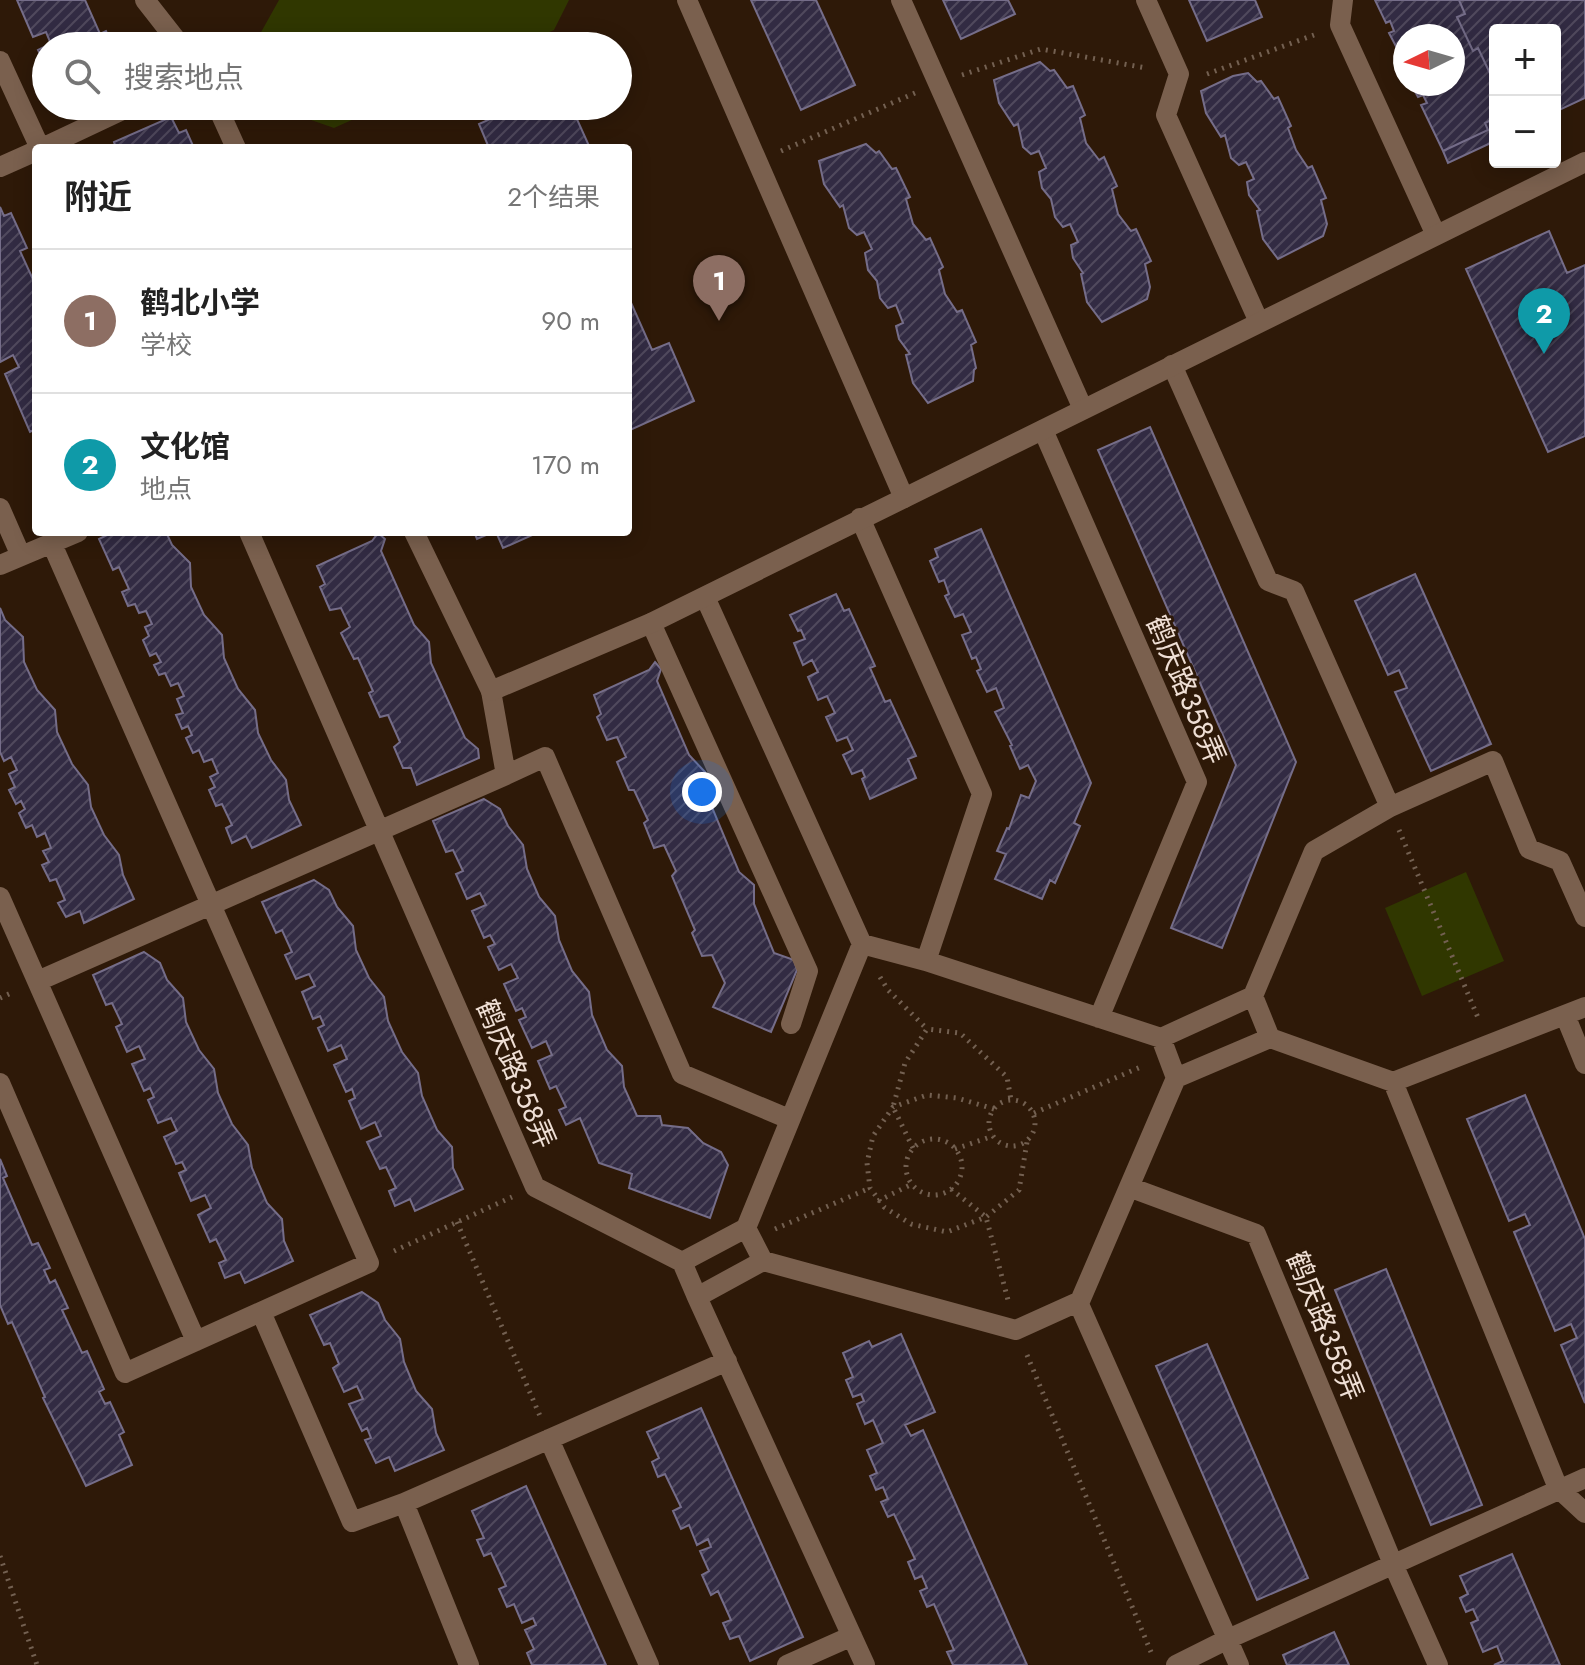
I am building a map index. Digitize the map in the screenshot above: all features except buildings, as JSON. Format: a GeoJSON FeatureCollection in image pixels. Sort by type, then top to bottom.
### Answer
{"type":"FeatureCollection","features":[{"type":"Feature","properties":{"kind":"street"},"geometry":{"type":"LineString","coordinates":[[145,0],[170,32]]}},
{"type":"Feature","properties":{"kind":"street"},"geometry":{"type":"LineString","coordinates":[[687,0],[904,498]]}},
{"type":"Feature","properties":{"kind":"street"},"geometry":{"type":"LineString","coordinates":[[901,0],[1083,409]]}},
{"type":"Feature","properties":{"kind":"street"},"geometry":{"type":"LineString","coordinates":[[1146,0],[1179,74],[1166,115],[1259,322]]}},
{"type":"Feature","properties":{"kind":"street"},"geometry":{"type":"LineString","coordinates":[[1343,0],[1340,25],[1436,235]]}},
{"type":"Feature","properties":{"kind":"street"},"geometry":{"type":"LineString","coordinates":[[0,61],[37,144]]}},
{"type":"Feature","properties":{"kind":"street"},"geometry":{"type":"LineString","coordinates":[[50,144],[101,120]]}},
{"type":"Feature","properties":{"kind":"street"},"geometry":{"type":"LineString","coordinates":[[223,120],[234,144]]}},
{"type":"Feature","properties":{"kind":"street"},"geometry":{"type":"LineString","coordinates":[[0,167],[32,152]]}},
{"type":"Feature","properties":{"kind":"street"},"geometry":{"type":"LineString","coordinates":[[491,691],[705,597],[1585,162]]}},
{"type":"Feature","properties":{"kind":"street"},"geometry":{"type":"LineString","coordinates":[[1172,365],[1268,581],[1294,591],[1390,807]]}},
{"type":"Feature","properties":{"kind":"street","name":"鹤庆路358弄"},"geometry":{"type":"LineString","coordinates":[[1043,430],[1197,782],[1099,1018]]}},
{"type":"Feature","properties":{"kind":"street"},"geometry":{"type":"LineString","coordinates":[[0,508],[21,556]]}},
{"type":"Feature","properties":{"kind":"street"},"geometry":{"type":"LineString","coordinates":[[860,518],[982,794],[926,961]]}},
{"type":"Feature","properties":{"kind":"street"},"geometry":{"type":"LineString","coordinates":[[0,565],[69,536]]}},
{"type":"Feature","properties":{"kind":"street","name":"鹤庆路358弄"},"geometry":{"type":"LineString","coordinates":[[251,536],[535,1187],[682,1262]]}},
{"type":"Feature","properties":{"kind":"street"},"geometry":{"type":"LineString","coordinates":[[416,536],[491,691],[506,775]]}},
{"type":"Feature","properties":{"kind":"street"},"geometry":{"type":"LineString","coordinates":[[0,1083],[125,1373],[369,1263],[52,544]]}},
{"type":"Feature","properties":{"kind":"street"},"geometry":{"type":"LineString","coordinates":[[705,597],[862,944],[789,1119],[749,1233],[763,1261]]}},
{"type":"Feature","properties":{"kind":"street"},"geometry":{"type":"LineString","coordinates":[[651,623],[808,971],[791,1024]]}},
{"type":"Feature","properties":{"kind":"street"},"geometry":{"type":"LineString","coordinates":[[38,981],[545,757],[682,1074],[789,1119]]}},
{"type":"Feature","properties":{"kind":"street"},"geometry":{"type":"LineString","coordinates":[[1164,1047],[1253,996],[1314,851],[1390,807],[1493,761],[1529,849],[1560,861],[1585,917]]}},
{"type":"Feature","properties":{"kind":"street"},"geometry":{"type":"LineString","coordinates":[[0,897],[196,1341]]}},
{"type":"Feature","properties":{"kind":"street"},"geometry":{"type":"LineString","coordinates":[[862,944],[926,961],[1099,1018],[1164,1047],[1176,1078]]}},
{"type":"Feature","properties":{"kind":"street"},"geometry":{"type":"LineString","coordinates":[[1253,996],[1270,1038]]}},
{"type":"Feature","properties":{"kind":"street"},"geometry":{"type":"LineString","coordinates":[[697,1297],[763,1261],[1016,1330],[1078,1302],[1176,1078],[1270,1038],[1393,1082],[1585,1007]]}},
{"type":"Feature","properties":{"kind":"street"},"geometry":{"type":"LineString","coordinates":[[1565,1015],[1585,1064]]}},
{"type":"Feature","properties":{"kind":"street"},"geometry":{"type":"LineString","coordinates":[[1393,1082],[1558,1488],[1585,1513]]}},
{"type":"Feature","properties":{"kind":"street","name":"鹤庆路358弄"},"geometry":{"type":"LineString","coordinates":[[1129,1187],[1256,1234],[1438,1665]]}},
{"type":"Feature","properties":{"kind":"street"},"geometry":{"type":"LineString","coordinates":[[749,1233],[682,1262],[865,1665]]}},
{"type":"Feature","properties":{"kind":"street"},"geometry":{"type":"LineString","coordinates":[[1078,1302],[1239,1665]]}},
{"type":"Feature","properties":{"kind":"street"},"geometry":{"type":"LineString","coordinates":[[261,1312],[352,1522],[404,1503],[727,1361]]}},
{"type":"Feature","properties":{"kind":"street"},"geometry":{"type":"LineString","coordinates":[[549,1439],[649,1665]]}},
{"type":"Feature","properties":{"kind":"street"},"geometry":{"type":"LineString","coordinates":[[1176,1665],[1585,1478]]}},
{"type":"Feature","properties":{"kind":"street"},"geometry":{"type":"LineString","coordinates":[[404,1503],[469,1665]]}},
{"type":"Feature","properties":{"kind":"street"},"geometry":{"type":"LineString","coordinates":[[787,1665],[852,1636]]}},
{"type":"Feature","properties":{"kind":"path"},"geometry":{"type":"LineString","coordinates":[[758,161],[938,83]]}},
{"type":"Feature","properties":{"kind":"path"},"geometry":{"type":"LineString","coordinates":[[1390,807],[1489,1044]]}},
{"type":"Feature","properties":{"kind":"path"},"geometry":{"type":"LineString","coordinates":[[862,944],[888,990],[927,1029],[960,1033],[1007,1077],[1011,1100]]}},
{"type":"Feature","properties":{"kind":"path"},"geometry":{"type":"LineString","coordinates":[[927,1029],[905,1063],[893,1107],[873,1136],[867,1163],[870,1188],[878,1201],[911,1224],[947,1232],[986,1217],[1019,1190],[1027,1142],[1035,1129],[1034,1113],[1024,1103],[1011,1100],[998,1104],[989,1122],[993,1136],[1004,1146],[1020,1146],[1027,1142]]}},
{"type":"Feature","properties":{"kind":"path"},"geometry":{"type":"LineString","coordinates":[[1034,1113],[1164,1047]]}},
{"type":"Feature","properties":{"kind":"path"},"geometry":{"type":"LineString","coordinates":[[893,1107],[927,1095],[957,1098],[994,1109]]}},
{"type":"Feature","properties":{"kind":"path"},"geometry":{"type":"LineString","coordinates":[[893,1107],[913,1148]]}},
{"type":"Feature","properties":{"kind":"path"},"geometry":{"type":"LineString","coordinates":[[955,1149],[993,1136]]}},
{"type":"Feature","properties":{"kind":"path"},"geometry":{"type":"LineString","coordinates":[[939,1139],[955,1149],[960,1157],[961,1175],[951,1189],[943,1193],[925,1193],[912,1184],[906,1166],[913,1148],[920,1143],[939,1139]]}},
{"type":"Feature","properties":{"kind":"path"},"geometry":{"type":"LineString","coordinates":[[878,1201],[912,1184]]}},
{"type":"Feature","properties":{"kind":"path"},"geometry":{"type":"LineString","coordinates":[[369,1263],[535,1187]]}},
{"type":"Feature","properties":{"kind":"path"},"geometry":{"type":"LineString","coordinates":[[749,1233],[870,1188]]}},
{"type":"Feature","properties":{"kind":"path"},"geometry":{"type":"LineString","coordinates":[[951,1189],[986,1217],[1016,1330],[1156,1665]]}},
{"type":"Feature","properties":{"kind":"path"},"geometry":{"type":"LineString","coordinates":[[457,1222],[549,1439]]}},
{"type":"Feature","properties":{"kind":"path"},"geometry":{"type":"LineString","coordinates":[[0,1556],[37,1665]]}},
{"type":"Feature","properties":{"kind":"green space"},"geometry":{"type":"Polygon","coordinates":[[[279,0],[569,0],[554,30],[550,32],[261,32],[279,0]]]}},
{"type":"Feature","properties":{"kind":"green space"},"geometry":{"type":"Polygon","coordinates":[[[311,120],[352,120],[334,128],[311,120]]]}},
{"type":"Feature","properties":{"kind":"green space"},"geometry":{"type":"Polygon","coordinates":[[[1466,872],[1504,961],[1422,996],[1385,908],[1466,872]]]}},
{"type":"Feature","properties":{"kind":"place","name":"鹤北小学"},"geometry":{"type":"Point","coordinates":[719,321]}},
{"type":"Feature","properties":{"kind":"place","name":"文化馆"},"geometry":{"type":"Point","coordinates":[1544,354]}}]}
